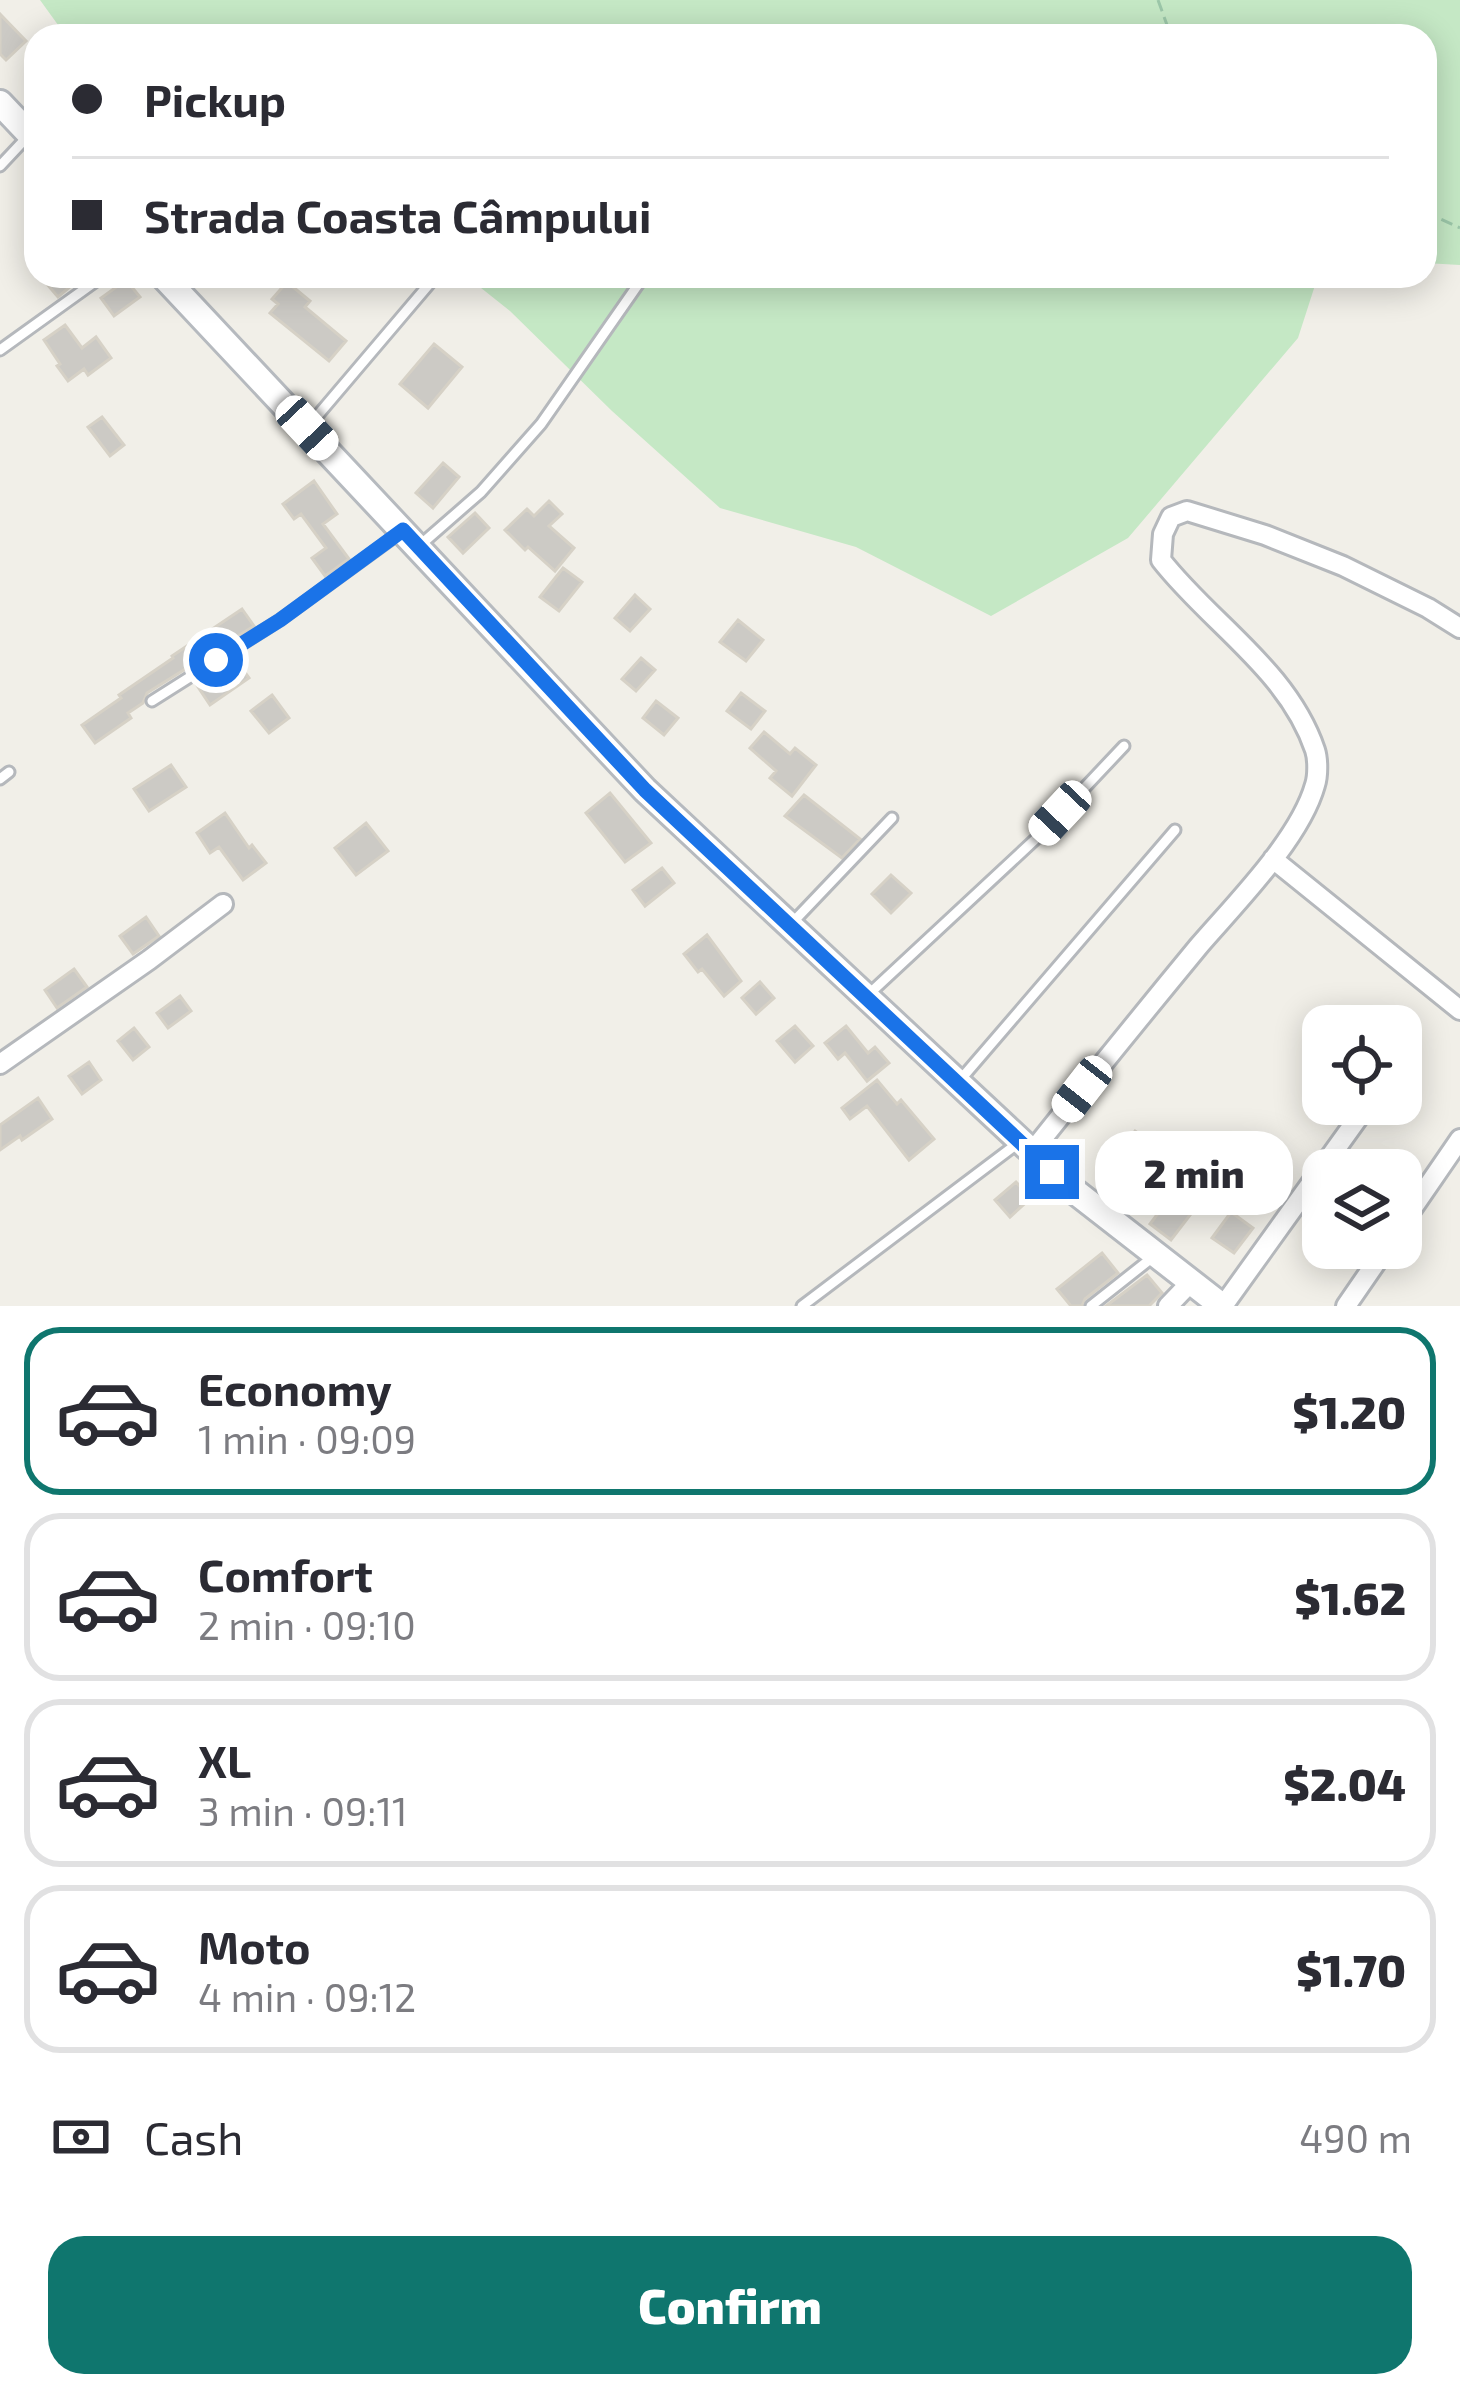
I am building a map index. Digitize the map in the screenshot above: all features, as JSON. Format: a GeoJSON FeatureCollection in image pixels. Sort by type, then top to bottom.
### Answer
{"type":"FeatureCollection","features":[{"type":"Feature","properties":{"kind":"street"},"geometry":{"type":"LineString","coordinates":[[0,103],[24,128]]}},
{"type":"Feature","properties":{"kind":"street"},"geometry":{"type":"LineString","coordinates":[[174,288],[645,790],[1073,1190],[1222,1306],[1353,1125]]}},
{"type":"Feature","properties":{"kind":"street"},"geometry":{"type":"LineString","coordinates":[[1026,1147],[1273,859],[1316,783],[1316,754],[1299,715],[1266,669],[1161,560],[1163,534],[1171,517],[1186,511],[1285,543],[1343,566],[1460,628]]}},
{"type":"Feature","properties":{"kind":"street"},"geometry":{"type":"LineString","coordinates":[[1273,859],[1458,1006]]}},
{"type":"Feature","properties":{"kind":"street"},"geometry":{"type":"LineString","coordinates":[[0,1064],[223,904]]}},
{"type":"Feature","properties":{"kind":"street"},"geometry":{"type":"LineString","coordinates":[[1422,1194],[1460,1139]]}},
{"type":"Feature","properties":{"kind":"street"},"geometry":{"type":"LineString","coordinates":[[1346,1306],[1371,1269]]}},
{"type":"Feature","properties":{"kind":"street"},"geometry":{"type":"LineString","coordinates":[[1168,1306],[1191,1282]]}},
{"type":"Feature","properties":{"kind":"lane"},"geometry":{"type":"LineString","coordinates":[[0,166],[24,146]]}},
{"type":"Feature","properties":{"kind":"lane"},"geometry":{"type":"LineString","coordinates":[[0,350],[86,288]]}},
{"type":"Feature","properties":{"kind":"lane"},"geometry":{"type":"LineString","coordinates":[[307,428],[426,288]]}},
{"type":"Feature","properties":{"kind":"lane"},"geometry":{"type":"LineString","coordinates":[[152,701],[481,493],[541,424],[636,288]]}},
{"type":"Feature","properties":{"kind":"lane"},"geometry":{"type":"LineString","coordinates":[[865,997],[1041,834],[1124,746]]}},
{"type":"Feature","properties":{"kind":"lane"},"geometry":{"type":"LineString","coordinates":[[789,926],[892,818]]}},
{"type":"Feature","properties":{"kind":"lane"},"geometry":{"type":"LineString","coordinates":[[958,1084],[1175,830]]}},
{"type":"Feature","properties":{"kind":"lane"},"geometry":{"type":"LineString","coordinates":[[802,1306],[1026,1147]]}},
{"type":"Feature","properties":{"kind":"lane"},"geometry":{"type":"LineString","coordinates":[[1091,1306],[1156,1255]]}},
{"type":"Feature","properties":{"kind":"green space"},"geometry":{"type":"Polygon","coordinates":[[[40,0],[1460,0],[1460,265],[1437,264],[1437,24],[57,24],[40,0]]]}},
{"type":"Feature","properties":{"kind":"green space"},"geometry":{"type":"Polygon","coordinates":[[[481,288],[1314,288],[1298,338],[1128,538],[991,616],[856,547],[720,508],[481,288]]]}},
{"type":"Feature","properties":{"kind":"building"},"geometry":{"type":"Polygon","coordinates":[[[0,14],[24,43],[6,60],[0,54],[0,14]]]}},
{"type":"Feature","properties":{"kind":"building"},"geometry":{"type":"Polygon","coordinates":[[[115,288],[133,288],[140,297],[114,316],[101,298],[115,288]]]}},
{"type":"Feature","properties":{"kind":"building"},"geometry":{"type":"Polygon","coordinates":[[[282,288],[294,288],[310,301],[305,307],[346,341],[329,361],[270,313],[278,304],[272,299],[282,288]]]}},
{"type":"Feature","properties":{"kind":"building"},"geometry":{"type":"Polygon","coordinates":[[[65,325],[82,348],[96,337],[111,358],[88,375],[84,369],[68,381],[44,340],[65,325]]]}},
{"type":"Feature","properties":{"kind":"building"},"geometry":{"type":"Polygon","coordinates":[[[434,344],[462,367],[428,408],[400,384],[434,344]]]}},
{"type":"Feature","properties":{"kind":"building"},"geometry":{"type":"Polygon","coordinates":[[[102,417],[124,445],[110,456],[88,427],[102,417]]]}},
{"type":"Feature","properties":{"kind":"building"},"geometry":{"type":"Polygon","coordinates":[[[443,463],[459,477],[433,508],[416,493],[443,463]]]}},
{"type":"Feature","properties":{"kind":"building"},"geometry":{"type":"Polygon","coordinates":[[[314,481],[337,514],[323,524],[349,559],[325,576],[312,558],[326,548],[301,514],[294,519],[283,504],[314,481]]]}},
{"type":"Feature","properties":{"kind":"building"},"geometry":{"type":"Polygon","coordinates":[[[549,501],[562,514],[549,526],[574,548],[555,571],[505,530],[527,509],[534,516],[549,501]]]}},
{"type":"Feature","properties":{"kind":"building"},"geometry":{"type":"Polygon","coordinates":[[[475,513],[489,528],[463,553],[448,537],[475,513]]]}},
{"type":"Feature","properties":{"kind":"building"},"geometry":{"type":"Polygon","coordinates":[[[563,568],[582,582],[559,611],[540,597],[563,568]]]}},
{"type":"Feature","properties":{"kind":"building"},"geometry":{"type":"Polygon","coordinates":[[[635,595],[650,609],[630,631],[615,618],[635,595]]]}},
{"type":"Feature","properties":{"kind":"building"},"geometry":{"type":"Polygon","coordinates":[[[242,609],[254,626],[147,693],[143,703],[128,713],[131,718],[95,743],[82,725],[242,609]]]}},
{"type":"Feature","properties":{"kind":"building"},"geometry":{"type":"Polygon","coordinates":[[[738,620],[763,640],[746,661],[720,642],[738,620]]]}},
{"type":"Feature","properties":{"kind":"building"},"geometry":{"type":"Polygon","coordinates":[[[641,658],[655,670],[636,691],[622,679],[641,658]]]}},
{"type":"Feature","properties":{"kind":"building"},"geometry":{"type":"Polygon","coordinates":[[[235,659],[249,678],[210,705],[196,684],[235,659]]]}},
{"type":"Feature","properties":{"kind":"building"},"geometry":{"type":"Polygon","coordinates":[[[741,693],[765,711],[751,729],[727,711],[741,693]]]}},
{"type":"Feature","properties":{"kind":"building"},"geometry":{"type":"Polygon","coordinates":[[[272,695],[289,718],[269,733],[251,711],[272,695]]]}},
{"type":"Feature","properties":{"kind":"building"},"geometry":{"type":"Polygon","coordinates":[[[656,701],[678,718],[664,735],[643,718],[656,701]]]}},
{"type":"Feature","properties":{"kind":"building"},"geometry":{"type":"Polygon","coordinates":[[[764,732],[790,754],[795,748],[816,765],[792,796],[770,778],[776,771],[750,748],[764,732]]]}},
{"type":"Feature","properties":{"kind":"building"},"geometry":{"type":"Polygon","coordinates":[[[171,765],[186,787],[149,811],[134,789],[171,765]]]}},
{"type":"Feature","properties":{"kind":"building"},"geometry":{"type":"Polygon","coordinates":[[[610,793],[651,843],[625,862],[586,813],[610,793]]]}},
{"type":"Feature","properties":{"kind":"building"},"geometry":{"type":"Polygon","coordinates":[[[804,795],[860,839],[842,858],[785,816],[804,795]]]}},
{"type":"Feature","properties":{"kind":"building"},"geometry":{"type":"Polygon","coordinates":[[[225,813],[249,848],[252,845],[266,863],[243,880],[219,847],[210,853],[197,833],[225,813]]]}},
{"type":"Feature","properties":{"kind":"building"},"geometry":{"type":"Polygon","coordinates":[[[366,823],[388,851],[356,875],[335,848],[366,823]]]}},
{"type":"Feature","properties":{"kind":"building"},"geometry":{"type":"Polygon","coordinates":[[[662,868],[674,883],[645,906],[633,890],[662,868]]]}},
{"type":"Feature","properties":{"kind":"building"},"geometry":{"type":"Polygon","coordinates":[[[891,875],[911,893],[891,913],[872,894],[891,875]]]}},
{"type":"Feature","properties":{"kind":"building"},"geometry":{"type":"Polygon","coordinates":[[[146,917],[159,936],[133,954],[120,936],[146,917]]]}},
{"type":"Feature","properties":{"kind":"building"},"geometry":{"type":"Polygon","coordinates":[[[707,935],[741,981],[724,996],[684,954],[707,935]]]}},
{"type":"Feature","properties":{"kind":"building"},"geometry":{"type":"Polygon","coordinates":[[[74,969],[87,987],[57,1008],[45,990],[74,969]]]}},
{"type":"Feature","properties":{"kind":"building"},"geometry":{"type":"Polygon","coordinates":[[[760,982],[774,998],[756,1014],[742,998],[760,982]]]}},
{"type":"Feature","properties":{"kind":"building"},"geometry":{"type":"Polygon","coordinates":[[[180,996],[191,1011],[168,1028],[157,1013],[180,996]]]}},
{"type":"Feature","properties":{"kind":"building"},"geometry":{"type":"Polygon","coordinates":[[[795,1026],[813,1046],[795,1062],[777,1041],[795,1026]]]}},
{"type":"Feature","properties":{"kind":"building"},"geometry":{"type":"Polygon","coordinates":[[[846,1026],[868,1053],[875,1047],[889,1063],[867,1081],[845,1053],[838,1059],[825,1043],[846,1026]]]}},
{"type":"Feature","properties":{"kind":"building"},"geometry":{"type":"Polygon","coordinates":[[[134,1028],[149,1047],[133,1060],[118,1041],[134,1028]]]}},
{"type":"Feature","properties":{"kind":"building"},"geometry":{"type":"Polygon","coordinates":[[[89,1062],[101,1080],[82,1094],[69,1076],[89,1062]]]}},
{"type":"Feature","properties":{"kind":"building"},"geometry":{"type":"Polygon","coordinates":[[[877,1080],[934,1139],[909,1160],[867,1106],[850,1119],[842,1108],[877,1080]]]}},
{"type":"Feature","properties":{"kind":"building"},"geometry":{"type":"Polygon","coordinates":[[[38,1098],[52,1119],[0,1150],[0,1125],[38,1098]]]}},
{"type":"Feature","properties":{"kind":"building"},"geometry":{"type":"Polygon","coordinates":[[[1135,1131],[1155,1146],[1136,1172],[1116,1157],[1135,1131]]]}},
{"type":"Feature","properties":{"kind":"building"},"geometry":{"type":"Polygon","coordinates":[[[1016,1182],[1031,1198],[1010,1217],[995,1200],[1016,1182]]]}},
{"type":"Feature","properties":{"kind":"building"},"geometry":{"type":"Polygon","coordinates":[[[1180,1184],[1197,1206],[1171,1240],[1150,1224],[1180,1184]]]}},
{"type":"Feature","properties":{"kind":"building"},"geometry":{"type":"Polygon","coordinates":[[[1231,1212],[1253,1228],[1234,1253],[1212,1238],[1231,1212]]]}},
{"type":"Feature","properties":{"kind":"building"},"geometry":{"type":"Polygon","coordinates":[[[1102,1253],[1118,1273],[1082,1306],[1071,1306],[1057,1289],[1102,1253]]]}},
{"type":"Feature","properties":{"kind":"building"},"geometry":{"type":"Polygon","coordinates":[[[1147,1275],[1162,1293],[1149,1306],[1106,1306],[1147,1275]]]}},
{"type":"Feature","properties":{"kind":"route"},"geometry":{"type":"LineString","coordinates":[[216,660],[280,620],[403,530],[645,790],[1052,1172]]}}]}
